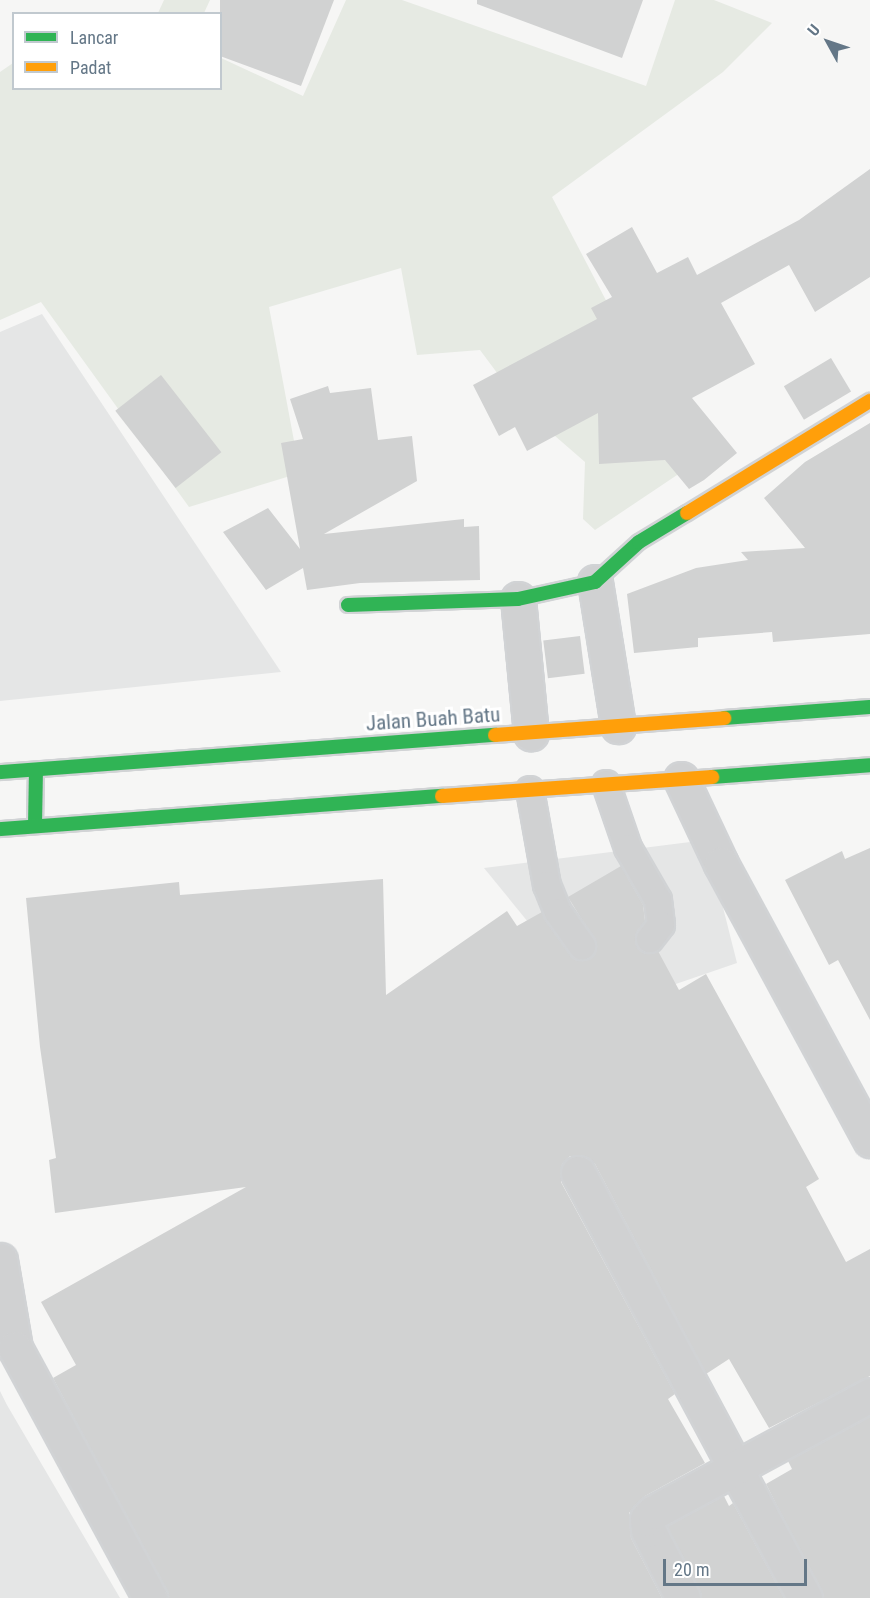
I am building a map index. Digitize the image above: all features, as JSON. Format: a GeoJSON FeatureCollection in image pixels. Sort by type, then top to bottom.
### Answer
{"type":"FeatureCollection","features":[{"type":"Feature","properties":{"kind":"main road"},"geometry":{"type":"LineString","coordinates":[[348,605],[518,599],[595,582],[639,542],[870,401]]}},
{"type":"Feature","properties":{"kind":"main road","name":"Jalan Buah Batu"},"geometry":{"type":"LineString","coordinates":[[0,772],[870,707]]}},
{"type":"Feature","properties":{"kind":"main road"},"geometry":{"type":"LineString","coordinates":[[0,829],[870,765]]}},
{"type":"Feature","properties":{"kind":"main road"},"geometry":{"type":"LineString","coordinates":[[35,826],[36,770]]}},
{"type":"Feature","properties":{"kind":"street"},"geometry":{"type":"LineString","coordinates":[[595,582],[618,726]]}},
{"type":"Feature","properties":{"kind":"street"},"geometry":{"type":"LineString","coordinates":[[518,599],[531,733]]}},
{"type":"Feature","properties":{"kind":"street"},"geometry":{"type":"LineString","coordinates":[[681,779],[722,864],[870,1140]]}},
{"type":"Feature","properties":{"kind":"street"},"geometry":{"type":"LineString","coordinates":[[578,1173],[805,1598]]}},
{"type":"Feature","properties":{"kind":"street"},"geometry":{"type":"LineString","coordinates":[[0,1260],[15,1348],[150,1598]]}},
{"type":"Feature","properties":{"kind":"street"},"geometry":{"type":"LineString","coordinates":[[683,1598],[647,1520],[654,1512],[870,1395]]}},
{"type":"Feature","properties":{"kind":"lane"},"geometry":{"type":"LineString","coordinates":[[606,784],[628,848],[658,900],[661,925],[650,939]]}},
{"type":"Feature","properties":{"kind":"lane"},"geometry":{"type":"LineString","coordinates":[[530,790],[547,885],[558,912],[582,946]]}},
{"type":"Feature","properties":{"kind":"shaded area"},"geometry":{"type":"Polygon","coordinates":[[[164,0],[210,0],[204,12],[158,12],[164,0]]]}},
{"type":"Feature","properties":{"kind":"shaded area"},"geometry":{"type":"Polygon","coordinates":[[[346,0],[402,0],[646,86],[675,0],[714,0],[772,23],[723,72],[552,197],[692,465],[595,530],[583,519],[585,462],[524,409],[480,350],[417,355],[401,268],[269,307],[300,473],[189,507],[41,302],[0,320],[0,72],[12,64],[12,90],[222,90],[222,58],[303,96],[346,0]]]}},
{"type":"Feature","properties":{"kind":"shaded area"},"geometry":{"type":"Polygon","coordinates":[[[42,314],[281,672],[0,701],[0,332],[42,314]]]}},
{"type":"Feature","properties":{"kind":"shaded area"},"geometry":{"type":"Polygon","coordinates":[[[706,840],[737,963],[600,1010],[484,868],[706,840]]]}},
{"type":"Feature","properties":{"kind":"shaded area"},"geometry":{"type":"Polygon","coordinates":[[[0,1391],[7,1405],[120,1598],[0,1598],[0,1391]]]}},
{"type":"Feature","properties":{"kind":"building"},"geometry":{"type":"Polygon","coordinates":[[[220,0],[334,0],[301,86],[222,57],[222,12],[220,12],[220,0]]]}},
{"type":"Feature","properties":{"kind":"building"},"geometry":{"type":"Polygon","coordinates":[[[477,0],[643,0],[622,58],[477,4],[477,0]]]}},
{"type":"Feature","properties":{"kind":"building"},"geometry":{"type":"Polygon","coordinates":[[[870,169],[870,277],[815,312],[789,265],[721,303],[755,364],[692,398],[737,453],[704,480],[689,489],[665,460],[599,464],[598,413],[527,451],[515,427],[499,436],[473,385],[597,319],[591,308],[612,297],[586,254],[632,227],[657,273],[688,257],[697,275],[799,220],[870,169]]]}},
{"type":"Feature","properties":{"kind":"building"},"geometry":{"type":"Polygon","coordinates":[[[831,358],[851,391],[804,420],[784,386],[831,358]]]}},
{"type":"Feature","properties":{"kind":"building"},"geometry":{"type":"Polygon","coordinates":[[[161,375],[221,452],[176,488],[115,411],[161,375]]]}},
{"type":"Feature","properties":{"kind":"building"},"geometry":{"type":"Polygon","coordinates":[[[328,386],[330,393],[371,388],[378,440],[412,436],[417,481],[324,534],[464,519],[464,527],[479,526],[480,580],[360,583],[307,590],[303,568],[266,590],[223,532],[268,508],[300,549],[281,443],[303,439],[290,399],[328,386]]]}},
{"type":"Feature","properties":{"kind":"building"},"geometry":{"type":"Polygon","coordinates":[[[870,423],[870,634],[773,642],[772,632],[698,638],[698,647],[634,653],[627,594],[696,568],[748,560],[741,552],[805,548],[764,498],[805,462],[870,423]]]}},
{"type":"Feature","properties":{"kind":"building"},"geometry":{"type":"Polygon","coordinates":[[[580,636],[585,674],[548,678],[543,641],[580,636]]]}},
{"type":"Feature","properties":{"kind":"building"},"geometry":{"type":"Polygon","coordinates":[[[870,848],[870,1020],[838,960],[829,965],[785,880],[842,851],[845,859],[870,848]]]}},
{"type":"Feature","properties":{"kind":"building"},"geometry":{"type":"Polygon","coordinates":[[[621,866],[643,905],[645,921],[635,936],[636,945],[647,954],[658,951],[679,990],[706,974],[819,1179],[806,1187],[846,1262],[870,1249],[870,1376],[769,1428],[729,1359],[706,1374],[595,1164],[587,1157],[570,1156],[562,1164],[561,1182],[675,1394],[668,1399],[705,1463],[645,1496],[629,1513],[631,1538],[662,1598],[169,1598],[53,1378],[76,1365],[41,1302],[246,1187],[55,1213],[49,1160],[56,1158],[40,1047],[26,898],[179,882],[180,895],[383,879],[386,995],[507,911],[517,926],[542,912],[570,955],[583,961],[590,959],[597,944],[568,897],[621,866]]]}},
{"type":"Feature","properties":{"kind":"building"},"geometry":{"type":"Polygon","coordinates":[[[870,1416],[870,1598],[824,1598],[766,1484],[792,1469],[788,1461],[870,1416]]]}},
{"type":"Feature","properties":{"kind":"building"},"geometry":{"type":"Polygon","coordinates":[[[724,1496],[729,1506],[733,1503],[784,1598],[702,1598],[667,1526],[724,1496]]]}},
{"type":"Feature","properties":{"kind":"traffic: fast"},"geometry":{"type":"LineString","coordinates":[[348,605],[518,599],[595,582],[639,542],[687,513]]}},
{"type":"Feature","properties":{"kind":"traffic: fast"},"geometry":{"type":"LineString","coordinates":[[724,718],[870,707]]}},
{"type":"Feature","properties":{"kind":"traffic: fast"},"geometry":{"type":"LineString","coordinates":[[0,772],[495,735]]}},
{"type":"Feature","properties":{"kind":"traffic: fast"},"geometry":{"type":"LineString","coordinates":[[712,777],[870,765]]}},
{"type":"Feature","properties":{"kind":"traffic: fast"},"geometry":{"type":"LineString","coordinates":[[35,826],[36,770]]}},
{"type":"Feature","properties":{"kind":"traffic: fast"},"geometry":{"type":"LineString","coordinates":[[0,829],[442,796]]}},
{"type":"Feature","properties":{"kind":"traffic: slow"},"geometry":{"type":"LineString","coordinates":[[687,513],[870,401]]}},
{"type":"Feature","properties":{"kind":"traffic: slow"},"geometry":{"type":"LineString","coordinates":[[495,735],[724,718]]}},
{"type":"Feature","properties":{"kind":"traffic: slow"},"geometry":{"type":"LineString","coordinates":[[442,796],[712,777]]}}]}
